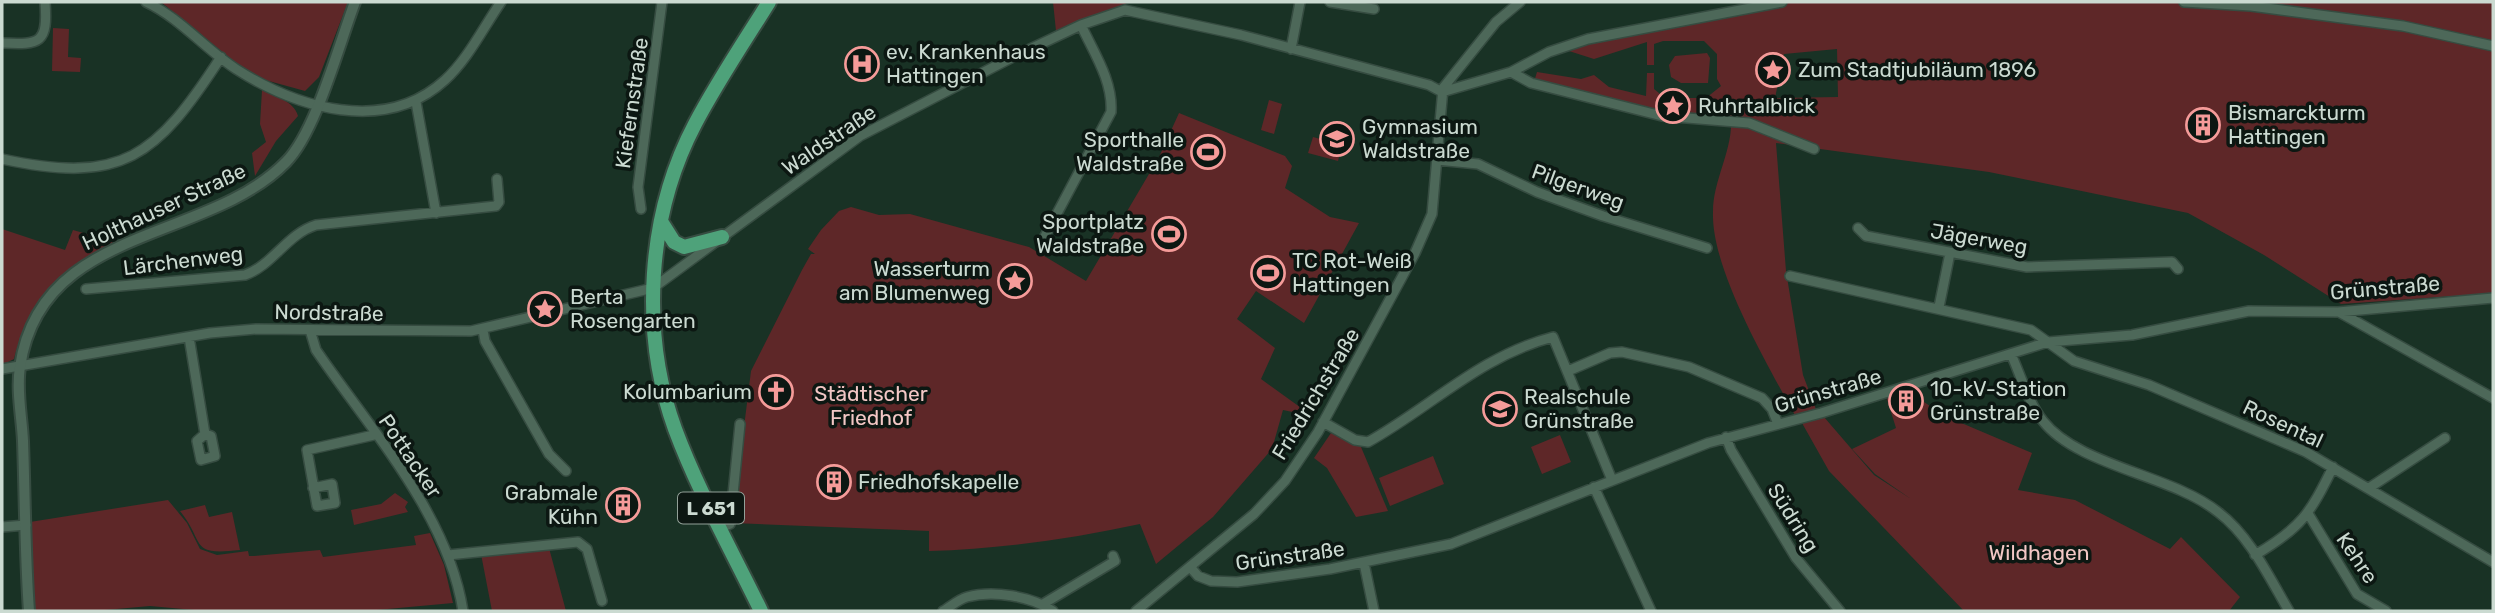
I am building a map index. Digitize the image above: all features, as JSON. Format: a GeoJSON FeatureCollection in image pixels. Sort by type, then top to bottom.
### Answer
{"type":"FeatureCollection","features":[{"type":"Feature","properties":{"kind":"main road","name":"L 651"},"geometry":{"type":"LineString","coordinates":[[761,611],[691,466],[667,403],[656,345],[653,288],[662,223],[674,174],[694,125],[769,2]]}},
{"type":"Feature","properties":{"kind":"main road"},"geometry":{"type":"LineString","coordinates":[[662,223],[674,242],[684,247],[722,237]]}},
{"type":"Feature","properties":{"kind":"street"},"geometry":{"type":"LineString","coordinates":[[2,43],[32,44],[41,39],[46,31],[46,2]]}},
{"type":"Feature","properties":{"kind":"street"},"geometry":{"type":"LineString","coordinates":[[146,2],[157,4],[221,57],[261,82],[317,104],[358,112],[391,110],[416,102],[451,74],[501,2]]}},
{"type":"Feature","properties":{"kind":"street","name":"Holthauser Straße"},"geometry":{"type":"LineString","coordinates":[[19,368],[33,324],[44,304],[74,274],[113,247],[220,203],[268,177],[298,146],[317,104],[355,2]]}},
{"type":"Feature","properties":{"kind":"street","name":"Kiefernstraße"},"geometry":{"type":"LineString","coordinates":[[641,209],[638,187],[662,2]]}},
{"type":"Feature","properties":{"kind":"street"},"geometry":{"type":"LineString","coordinates":[[1125,10],[1133,2]]}},
{"type":"Feature","properties":{"kind":"street"},"geometry":{"type":"LineString","coordinates":[[1291,48],[1300,2]]}},
{"type":"Feature","properties":{"kind":"street"},"geometry":{"type":"LineString","coordinates":[[1330,2],[1374,9]]}},
{"type":"Feature","properties":{"kind":"street"},"geometry":{"type":"LineString","coordinates":[[1443,92],[1496,22],[1520,2]]}},
{"type":"Feature","properties":{"kind":"street"},"geometry":{"type":"LineString","coordinates":[[1125,10],[1291,48],[1429,85],[1443,92],[1511,72],[1549,52],[1588,39],[1690,17],[1782,2]]}},
{"type":"Feature","properties":{"kind":"street"},"geometry":{"type":"LineString","coordinates":[[2184,2],[2251,6],[2403,26],[2493,46]]}},
{"type":"Feature","properties":{"kind":"street","name":"Waldstraße"},"geometry":{"type":"LineString","coordinates":[[653,288],[860,136],[1081,25],[1125,10]]}},
{"type":"Feature","properties":{"kind":"street"},"geometry":{"type":"LineString","coordinates":[[1044,238],[1111,112],[1112,96],[1107,80],[1081,25]]}},
{"type":"Feature","properties":{"kind":"street"},"geometry":{"type":"LineString","coordinates":[[2,159],[42,167],[87,170],[127,158],[164,134],[181,115],[221,57]]}},
{"type":"Feature","properties":{"kind":"street"},"geometry":{"type":"LineString","coordinates":[[1511,72],[1531,83],[1662,116],[1749,123],[1814,149]]}},
{"type":"Feature","properties":{"kind":"street","name":"Friedrichstraße"},"geometry":{"type":"LineString","coordinates":[[1136,611],[1254,514],[1285,481],[1323,422],[1402,277],[1432,214],[1443,92]]}},
{"type":"Feature","properties":{"kind":"street"},"geometry":{"type":"LineString","coordinates":[[416,102],[436,213]]}},
{"type":"Feature","properties":{"kind":"street","name":"Pilgerweg"},"geometry":{"type":"LineString","coordinates":[[1437,160],[1478,164],[1536,192],[1707,248]]}},
{"type":"Feature","properties":{"kind":"street","name":"Lärchenweg"},"geometry":{"type":"LineString","coordinates":[[86,289],[235,277],[254,271],[299,231],[316,225],[496,206],[499,202],[497,179]]}},
{"type":"Feature","properties":{"kind":"street","name":"Jägerweg"},"geometry":{"type":"LineString","coordinates":[[1858,228],[1866,236],[2027,267],[2172,262],[2178,269]]}},
{"type":"Feature","properties":{"kind":"street"},"geometry":{"type":"LineString","coordinates":[[1940,307],[1950,253]]}},
{"type":"Feature","properties":{"kind":"street","name":"Rosental"},"geometry":{"type":"LineString","coordinates":[[1790,276],[2026,328],[2049,342],[2066,358],[2191,402],[2306,452],[2493,562]]}},
{"type":"Feature","properties":{"kind":"street","name":"Nordstraße"},"geometry":{"type":"LineString","coordinates":[[2,369],[189,337],[256,329],[482,330],[653,288]]}},
{"type":"Feature","properties":{"kind":"street","name":"Grünstraße"},"geometry":{"type":"LineString","coordinates":[[1191,568],[1198,576],[1228,583],[1364,563],[1467,540],[1594,487],[1726,438],[2049,342],[2132,335],[2249,311],[2338,312],[2493,298]]}},
{"type":"Feature","properties":{"kind":"street"},"geometry":{"type":"LineString","coordinates":[[2338,312],[2493,398]]}},
{"type":"Feature","properties":{"kind":"street","name":"Pottacker"},"geometry":{"type":"LineString","coordinates":[[310,330],[316,350],[429,515],[448,555],[463,611]]}},
{"type":"Feature","properties":{"kind":"street"},"geometry":{"type":"LineString","coordinates":[[482,330],[485,341],[549,454],[566,471]]}},
{"type":"Feature","properties":{"kind":"street"},"geometry":{"type":"LineString","coordinates":[[189,337],[205,433]]}},
{"type":"Feature","properties":{"kind":"street"},"geometry":{"type":"LineString","coordinates":[[1323,422],[1355,440],[1368,442],[1457,380],[1552,337],[1557,340],[1612,480]]}},
{"type":"Feature","properties":{"kind":"street"},"geometry":{"type":"LineString","coordinates":[[1567,371],[1617,352],[1669,361],[1759,395],[1773,409],[1778,424]]}},
{"type":"Feature","properties":{"kind":"street"},"geometry":{"type":"LineString","coordinates":[[2011,354],[2037,411],[2052,430],[2080,448],[2210,506],[2235,528],[2289,611]]}},
{"type":"Feature","properties":{"kind":"street"},"geometry":{"type":"LineString","coordinates":[[19,368],[29,611]]}},
{"type":"Feature","properties":{"kind":"street"},"geometry":{"type":"LineString","coordinates":[[720,528],[730,524],[740,424]]}},
{"type":"Feature","properties":{"kind":"street"},"geometry":{"type":"LineString","coordinates":[[313,488],[307,450],[374,435]]}},
{"type":"Feature","properties":{"kind":"street","name":"Südring"},"geometry":{"type":"LineString","coordinates":[[1726,438],[1787,545],[1840,611]]}},
{"type":"Feature","properties":{"kind":"street"},"geometry":{"type":"LineString","coordinates":[[2368,488],[2445,438]]}},
{"type":"Feature","properties":{"kind":"street"},"geometry":{"type":"LineString","coordinates":[[2255,555],[2290,534],[2309,515],[2333,467]]}},
{"type":"Feature","properties":{"kind":"street"},"geometry":{"type":"LineString","coordinates":[[1594,487],[1651,611]]}},
{"type":"Feature","properties":{"kind":"street","name":"Kehre"},"geometry":{"type":"LineString","coordinates":[[2309,515],[2357,594],[2386,611]]}},
{"type":"Feature","properties":{"kind":"street"},"geometry":{"type":"LineString","coordinates":[[2,527],[26,526]]}},
{"type":"Feature","properties":{"kind":"street"},"geometry":{"type":"LineString","coordinates":[[448,555],[578,542],[587,549],[602,601]]}},
{"type":"Feature","properties":{"kind":"street"},"geometry":{"type":"LineString","coordinates":[[1043,604],[1115,561],[1113,556]]}},
{"type":"Feature","properties":{"kind":"street"},"geometry":{"type":"LineString","coordinates":[[1364,563],[1374,611]]}},
{"type":"Feature","properties":{"kind":"street"},"geometry":{"type":"LineString","coordinates":[[943,611],[965,597],[1024,598],[1043,604],[1053,611]]}},
{"type":"Feature","properties":{"kind":"green space"},"geometry":{"type":"Polygon","coordinates":[[[161,2],[348,2],[319,77],[305,91],[258,78],[161,2]]]}},
{"type":"Feature","properties":{"kind":"green space"},"geometry":{"type":"Polygon","coordinates":[[[1053,2],[1129,2],[1056,31],[1053,2]]]}},
{"type":"Feature","properties":{"kind":"green space"},"geometry":{"type":"Polygon","coordinates":[[[1781,2],[2493,2],[2493,301],[2483,294],[2341,304],[2264,255],[2188,213],[1989,172],[1776,143],[1786,271],[1803,375],[1817,412],[1797,419],[1731,289],[1715,235],[1714,200],[1729,142],[1731,118],[1667,115],[1534,82],[1537,72],[1581,79],[1594,75],[1609,87],[1646,96],[1647,73],[1654,73],[1654,89],[1665,98],[1706,98],[1721,86],[1717,79],[1717,54],[1704,41],[1663,41],[1654,44],[1654,65],[1647,65],[1647,42],[1594,59],[1569,51],[1590,43],[1738,16],[1781,2]],[[1837,49],[1784,54],[1775,98],[1838,97],[1837,49]]]}},
{"type":"Feature","properties":{"kind":"green space"},"geometry":{"type":"Polygon","coordinates":[[[53,28],[69,29],[68,57],[81,58],[80,72],[52,71],[53,28]]]}},
{"type":"Feature","properties":{"kind":"green space"},"geometry":{"type":"Polygon","coordinates":[[[1707,53],[1710,58],[1708,83],[1681,83],[1671,77],[1669,65],[1675,56],[1707,53]]]}},
{"type":"Feature","properties":{"kind":"green space"},"geometry":{"type":"Polygon","coordinates":[[[262,90],[293,106],[298,116],[276,141],[255,176],[252,153],[266,142],[260,124],[262,90]]]}},
{"type":"Feature","properties":{"kind":"green space"},"geometry":{"type":"Polygon","coordinates":[[[1269,100],[1282,104],[1274,134],[1261,130],[1269,100]]]}},
{"type":"Feature","properties":{"kind":"green space","name":"Städtischer Friedhof"},"geometry":{"type":"Polygon","coordinates":[[[1179,113],[1285,156],[1292,166],[1285,188],[1330,217],[1359,223],[1304,323],[1256,291],[1237,319],[1275,348],[1261,379],[1304,410],[1302,414],[1283,410],[1272,449],[1213,517],[1156,564],[1140,524],[1035,542],[929,551],[929,531],[732,523],[751,371],[802,270],[811,254],[815,254],[808,249],[839,211],[851,207],[879,215],[910,214],[1029,247],[1086,281],[1159,157],[1179,113]]]}},
{"type":"Feature","properties":{"kind":"green space"},"geometry":{"type":"Polygon","coordinates":[[[1313,137],[1342,145],[1338,161],[1308,153],[1313,137]]]}},
{"type":"Feature","properties":{"kind":"green space"},"geometry":{"type":"Polygon","coordinates":[[[2,229],[65,250],[73,230],[115,242],[63,274],[50,288],[29,319],[14,359],[2,365],[2,229]]]}},
{"type":"Feature","properties":{"kind":"green space","name":"Wildhagen"},"geometry":{"type":"Polygon","coordinates":[[[1906,390],[1945,416],[2032,453],[2018,490],[2075,500],[2170,549],[2181,537],[2240,597],[2229,611],[1964,611],[1829,471],[1802,423],[1824,417],[1874,475],[1911,499],[1875,474],[1852,449],[1896,428],[1886,396],[1906,390]]]}},
{"type":"Feature","properties":{"kind":"green space"},"geometry":{"type":"Polygon","coordinates":[[[1331,433],[1361,447],[1388,511],[1356,517],[1327,468],[1314,458],[1331,433]]]}},
{"type":"Feature","properties":{"kind":"green space"},"geometry":{"type":"Polygon","coordinates":[[[1560,435],[1571,462],[1542,474],[1531,447],[1560,435]]]}},
{"type":"Feature","properties":{"kind":"green space"},"geometry":{"type":"Polygon","coordinates":[[[1433,456],[1444,484],[1390,506],[1379,478],[1433,456]]]}},
{"type":"Feature","properties":{"kind":"green space"},"geometry":{"type":"Polygon","coordinates":[[[395,493],[408,502],[405,507],[408,512],[354,525],[351,510],[381,504],[395,493]]]}},
{"type":"Feature","properties":{"kind":"green space"},"geometry":{"type":"Polygon","coordinates":[[[168,500],[187,523],[200,549],[217,555],[248,551],[249,556],[254,556],[320,550],[323,557],[416,545],[414,536],[430,533],[444,565],[453,603],[366,611],[205,611],[150,606],[94,611],[35,611],[30,522],[168,500]]]}},
{"type":"Feature","properties":{"kind":"green space"},"geometry":{"type":"Polygon","coordinates":[[[205,505],[209,517],[232,512],[240,550],[212,551],[200,545],[180,511],[205,505]]]}},
{"type":"Feature","properties":{"kind":"green space"},"geometry":{"type":"Polygon","coordinates":[[[549,548],[566,611],[492,611],[481,554],[549,548]]]}},
{"type":"Feature","properties":{"kind":"place","name":"ev. Krankenhaus Hattingen"},"geometry":{"type":"Point","coordinates":[862,64]}},
{"type":"Feature","properties":{"kind":"place","name":"Zum Stadtjubiläum 1896"},"geometry":{"type":"Point","coordinates":[1773,70]}},
{"type":"Feature","properties":{"kind":"place","name":"Ruhrtalblick"},"geometry":{"type":"Point","coordinates":[1673,106]}},
{"type":"Feature","properties":{"kind":"place","name":"Bismarckturm Hattingen"},"geometry":{"type":"Point","coordinates":[2203,125]}},
{"type":"Feature","properties":{"kind":"place","name":"Gymnasium Waldstraße"},"geometry":{"type":"Point","coordinates":[1337,139]}},
{"type":"Feature","properties":{"kind":"place","name":"Sporthalle Waldstraße"},"geometry":{"type":"Point","coordinates":[1208,152]}},
{"type":"Feature","properties":{"kind":"place","name":"Sportplatz Waldstraße"},"geometry":{"type":"Point","coordinates":[1169,234]}},
{"type":"Feature","properties":{"kind":"place","name":"TC Rot-Weiß Hattingen"},"geometry":{"type":"Point","coordinates":[1268,273]}},
{"type":"Feature","properties":{"kind":"place","name":"Wasserturm am Blumenweg"},"geometry":{"type":"Point","coordinates":[1015,281]}},
{"type":"Feature","properties":{"kind":"place","name":"Berta Rosengarten"},"geometry":{"type":"Point","coordinates":[545,309]}},
{"type":"Feature","properties":{"kind":"place","name":"Kolumbarium"},"geometry":{"type":"Point","coordinates":[776,392]}},
{"type":"Feature","properties":{"kind":"place","name":"10-kV-Station Grünstraße"},"geometry":{"type":"Point","coordinates":[1906,401]}},
{"type":"Feature","properties":{"kind":"place","name":"Realschule Grünstraße"},"geometry":{"type":"Point","coordinates":[1500,409]}},
{"type":"Feature","properties":{"kind":"place","name":"Friedhofskapelle"},"geometry":{"type":"Point","coordinates":[834,482]}},
{"type":"Feature","properties":{"kind":"place","name":"Grabmale Kühn"},"geometry":{"type":"Point","coordinates":[623,505]}}]}
